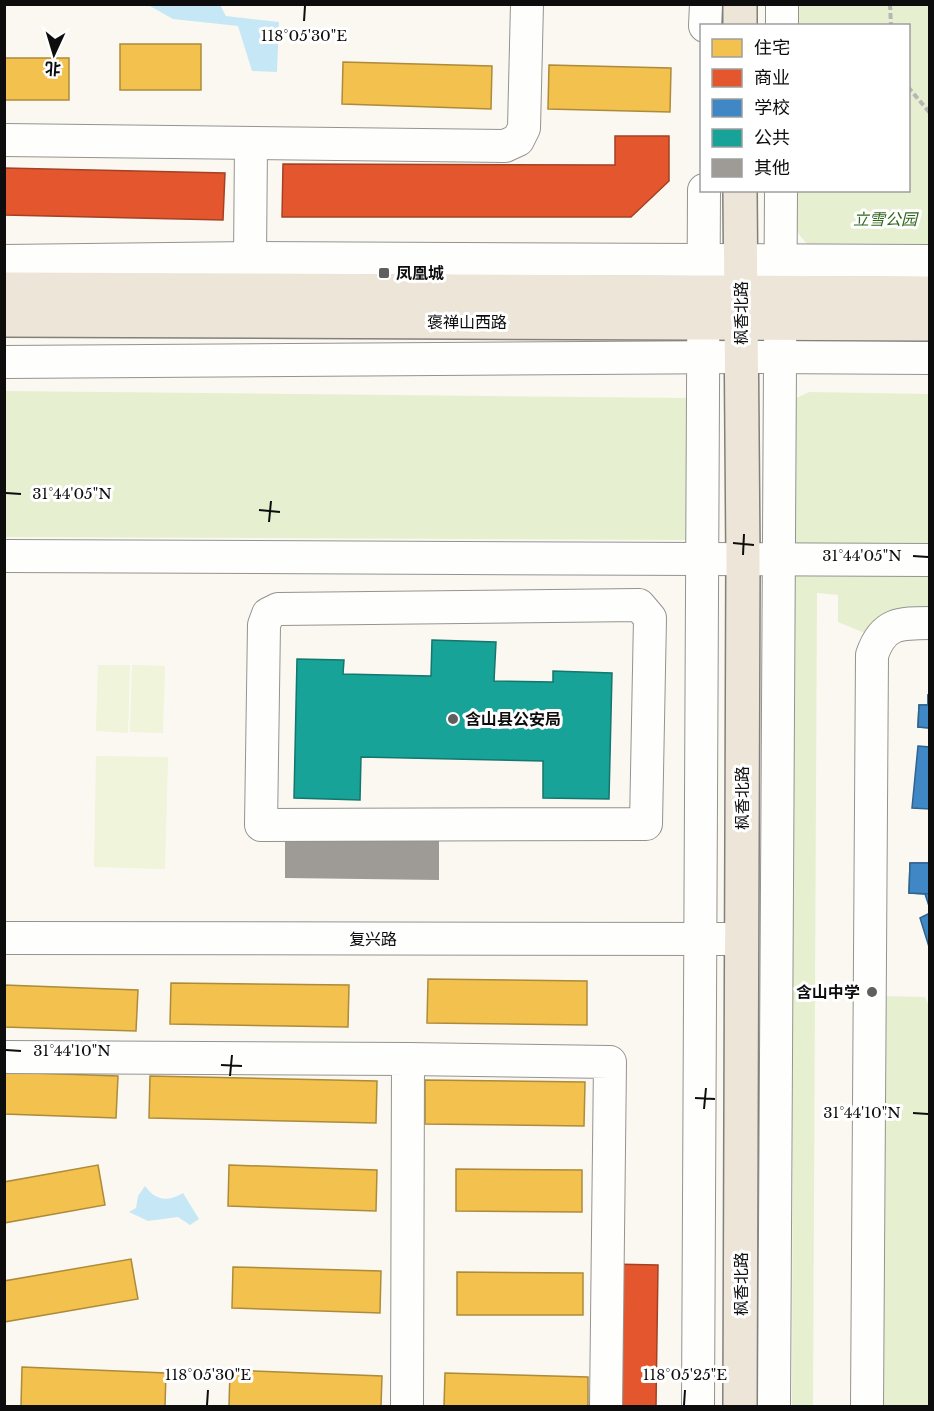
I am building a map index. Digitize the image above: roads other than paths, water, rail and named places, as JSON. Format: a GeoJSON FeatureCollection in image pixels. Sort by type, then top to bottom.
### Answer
{"type":"FeatureCollection","features":[{"type":"Feature","properties":{"kind":"main road"},"geometry":{"type":"LineString","coordinates":[[740,4],[740,24]]}},
{"type":"Feature","properties":{"kind":"main road","name":"枫香北路"},"geometry":{"type":"LineString","coordinates":[[740,192],[743,559],[740,1407]]}},
{"type":"Feature","properties":{"kind":"main road","name":"褒禅山西路"},"geometry":{"type":"LineString","coordinates":[[4,289],[741,308],[780,308],[930,293]]}},
{"type":"Feature","properties":{"kind":"main road","name":"褒禅山西路"},"geometry":{"type":"LineString","coordinates":[[4,320],[704,307]]}},
{"type":"Feature","properties":{"kind":"main road","name":"褒禅山西路"},"geometry":{"type":"LineString","coordinates":[[780,308],[930,324]]}},
{"type":"Feature","properties":{"kind":"street"},"geometry":{"type":"LineString","coordinates":[[4,140],[505,146],[518,140],[524,128],[527,4]]}},
{"type":"Feature","properties":{"kind":"street"},"geometry":{"type":"LineString","coordinates":[[705,4],[705,24]]}},
{"type":"Feature","properties":{"kind":"street"},"geometry":{"type":"LineString","coordinates":[[782,4],[782,24]]}},
{"type":"Feature","properties":{"kind":"street"},"geometry":{"type":"LineString","coordinates":[[250,258],[251,143]]}},
{"type":"Feature","properties":{"kind":"street"},"geometry":{"type":"LineString","coordinates":[[698,1407],[704,192]]}},
{"type":"Feature","properties":{"kind":"street"},"geometry":{"type":"LineString","coordinates":[[774,1407],[781,192]]}},
{"type":"Feature","properties":{"kind":"street"},"geometry":{"type":"LineString","coordinates":[[4,261],[250,258],[930,261]]}},
{"type":"Feature","properties":{"kind":"street"},"geometry":{"type":"LineString","coordinates":[[4,362],[930,357]]}},
{"type":"Feature","properties":{"kind":"street"},"geometry":{"type":"LineString","coordinates":[[4,556],[930,560]]}},
{"type":"Feature","properties":{"kind":"street"},"geometry":{"type":"LineString","coordinates":[[446,607],[447,558]]}},
{"type":"Feature","properties":{"kind":"street"},"geometry":{"type":"LineString","coordinates":[[639,605],[650,618],[646,824],[261,825],[264,625],[268,614],[278,609],[446,607],[639,605]]}},
{"type":"Feature","properties":{"kind":"street"},"geometry":{"type":"LineString","coordinates":[[867,1407],[872,655],[877,639],[889,628],[906,623],[930,623]]}},
{"type":"Feature","properties":{"kind":"street","name":"复兴路"},"geometry":{"type":"LineString","coordinates":[[4,938],[741,939]]}},
{"type":"Feature","properties":{"kind":"street"},"geometry":{"type":"LineString","coordinates":[[4,1057],[610,1062],[606,1407]]}},
{"type":"Feature","properties":{"kind":"street"},"geometry":{"type":"LineString","coordinates":[[407,1407],[408,1059]]}},
{"type":"Feature","properties":{"kind":"water"},"geometry":{"type":"Polygon","coordinates":[[[148,5],[220,5],[226,16],[279,22],[277,72],[252,71],[238,26],[173,19],[148,5]]]}},
{"type":"Feature","properties":{"kind":"water"},"geometry":{"type":"Polygon","coordinates":[[[145,1186],[153,1195],[167,1199],[183,1193],[199,1219],[190,1225],[178,1217],[148,1221],[129,1212],[136,1208],[138,1196],[145,1186]]]}},
{"type":"Feature","properties":{"kind":"place","name":"凤凰城"},"geometry":{"type":"Point","coordinates":[384,273]}},
{"type":"Feature","properties":{"kind":"place","name":"含山县公安局"},"geometry":{"type":"Point","coordinates":[453,719]}},
{"type":"Feature","properties":{"kind":"place","name":"含山中学"},"geometry":{"type":"Point","coordinates":[872,992]}},
{"type":"Feature","properties":{"kind":"park label","name":"立雪公园"},"geometry":{"type":"Point","coordinates":[885,219]}}]}
